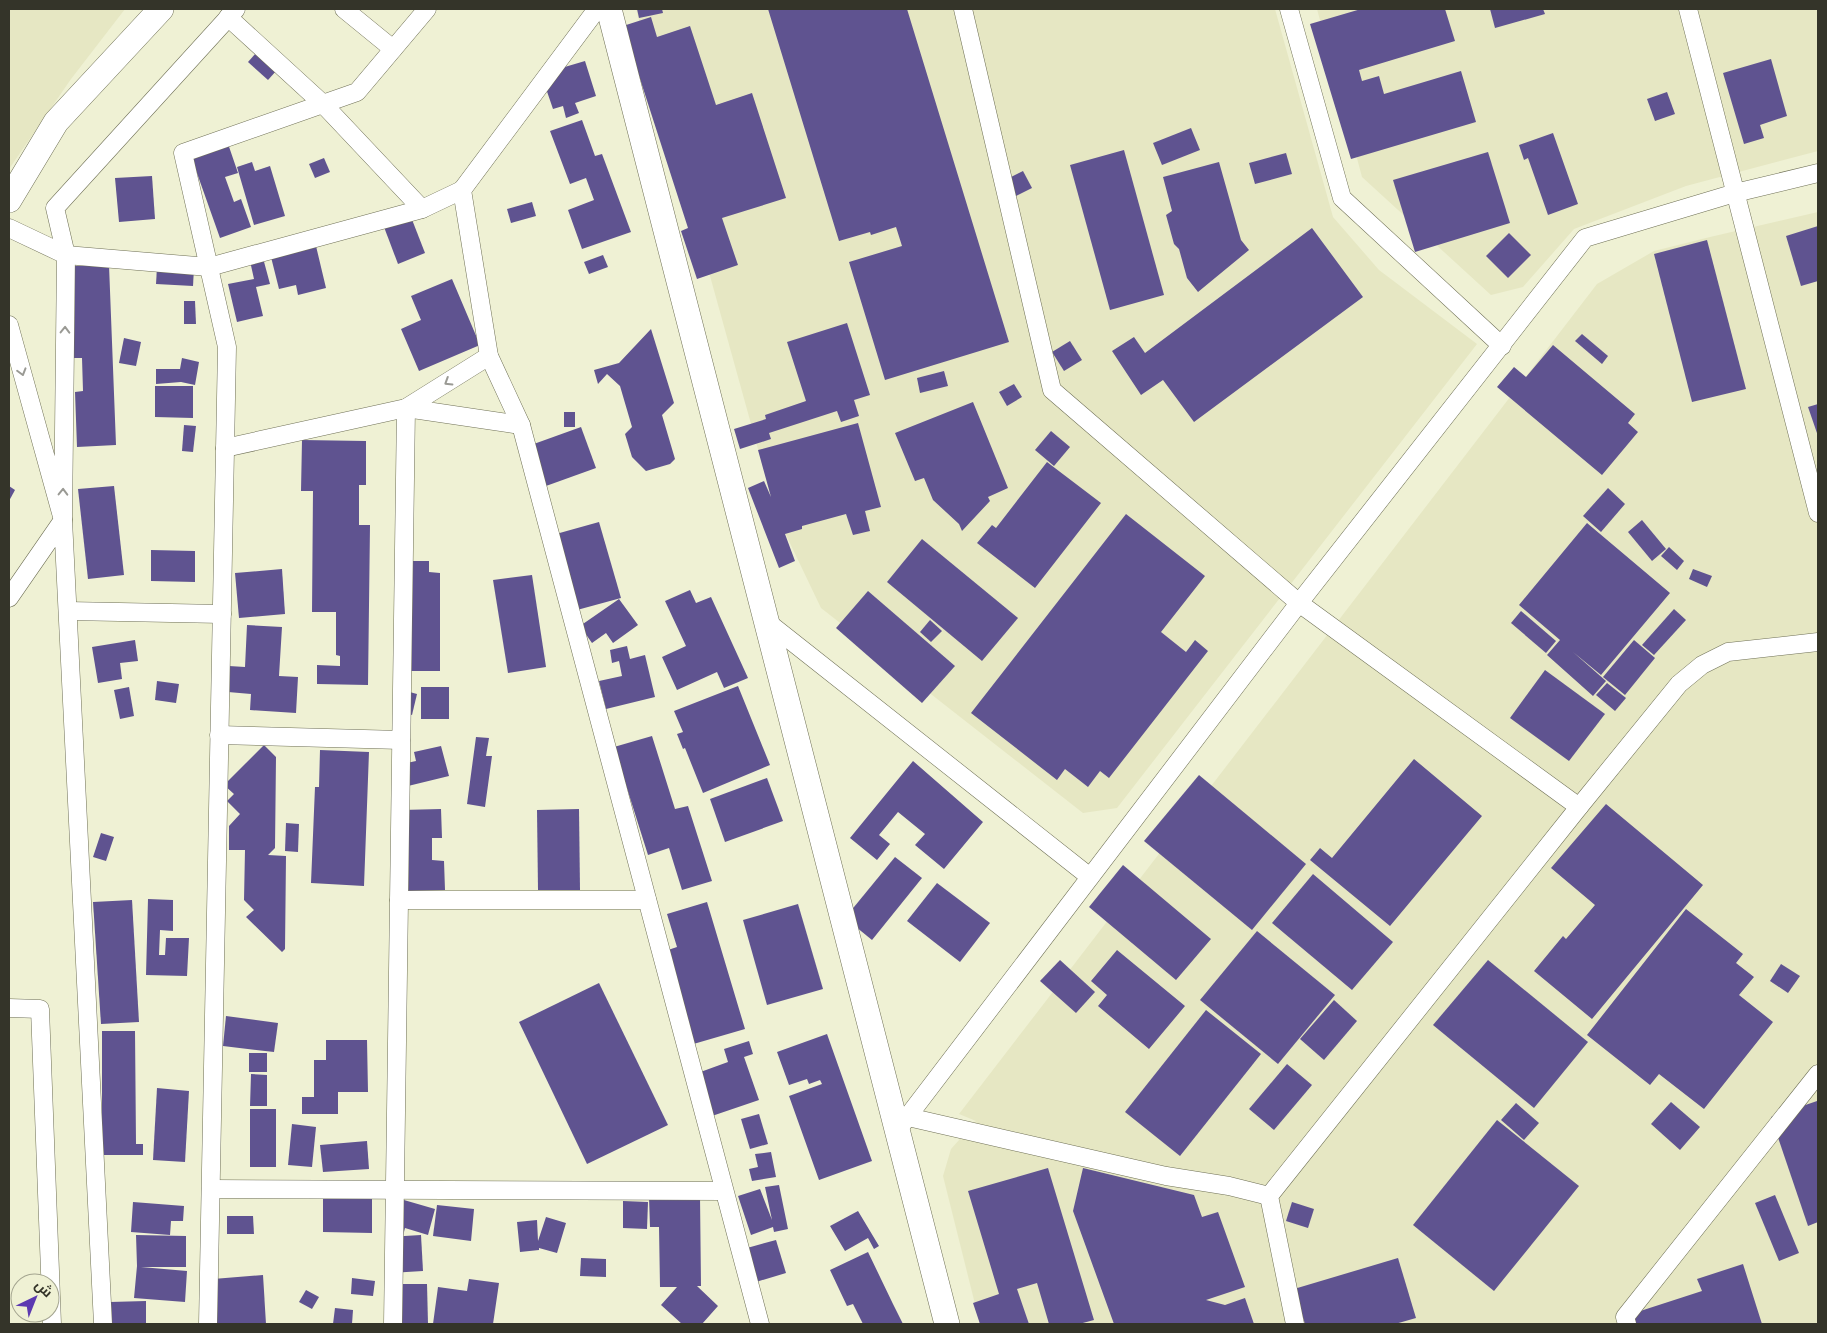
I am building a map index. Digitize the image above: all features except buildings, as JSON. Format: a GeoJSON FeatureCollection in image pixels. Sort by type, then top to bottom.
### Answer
{"type":"FeatureCollection","features":[{"type":"Feature","properties":{"kind":"street"},"geometry":{"type":"LineString","coordinates":[[9,200],[56,122],[161,9]]}},
{"type":"Feature","properties":{"kind":"street"},"geometry":{"type":"LineString","coordinates":[[344,9],[393,48]]}},
{"type":"Feature","properties":{"kind":"street"},"geometry":{"type":"LineString","coordinates":[[208,1324],[227,347],[183,153],[357,92],[427,9]]}},
{"type":"Feature","properties":{"kind":"street"},"geometry":{"type":"LineString","coordinates":[[9,228],[66,256],[209,267],[422,209],[462,190],[597,9]]}},
{"type":"Feature","properties":{"kind":"street"},"geometry":{"type":"LineString","coordinates":[[609,9],[766,621],[902,1124],[947,1324]]}},
{"type":"Feature","properties":{"kind":"street"},"geometry":{"type":"LineString","coordinates":[[963,9],[1052,390],[1299,603],[1579,807]]}},
{"type":"Feature","properties":{"kind":"street"},"geometry":{"type":"LineString","coordinates":[[1289,9],[1342,198],[1502,346]]}},
{"type":"Feature","properties":{"kind":"street"},"geometry":{"type":"LineString","coordinates":[[1688,9],[1818,513]]}},
{"type":"Feature","properties":{"kind":"street"},"geometry":{"type":"LineString","coordinates":[[103,1324],[63,520],[66,256],[56,208],[232,13],[323,104],[422,209]]}},
{"type":"Feature","properties":{"kind":"street"},"geometry":{"type":"LineString","coordinates":[[902,1124],[1299,603],[1585,238],[1736,193],[1818,173]]}},
{"type":"Feature","properties":{"kind":"street"},"geometry":{"type":"LineString","coordinates":[[462,190],[489,356],[521,425],[760,1324]]}},
{"type":"Feature","properties":{"kind":"street"},"geometry":{"type":"LineString","coordinates":[[9,326],[63,520]]}},
{"type":"Feature","properties":{"kind":"street"},"geometry":{"type":"LineString","coordinates":[[225,448],[406,408],[489,356]]}},
{"type":"Feature","properties":{"kind":"street"},"geometry":{"type":"LineString","coordinates":[[406,408],[521,425]]}},
{"type":"Feature","properties":{"kind":"street"},"geometry":{"type":"LineString","coordinates":[[393,1324],[406,408]]}},
{"type":"Feature","properties":{"kind":"street"},"geometry":{"type":"LineString","coordinates":[[9,598],[63,520]]}},
{"type":"Feature","properties":{"kind":"street"},"geometry":{"type":"LineString","coordinates":[[68,611],[222,614]]}},
{"type":"Feature","properties":{"kind":"street"},"geometry":{"type":"LineString","coordinates":[[766,621],[1090,877]]}},
{"type":"Feature","properties":{"kind":"street"},"geometry":{"type":"LineString","coordinates":[[1269,1196],[1679,684],[1702,665],[1728,652],[1818,642]]}},
{"type":"Feature","properties":{"kind":"street"},"geometry":{"type":"LineString","coordinates":[[219,735],[401,740]]}},
{"type":"Feature","properties":{"kind":"street"},"geometry":{"type":"LineString","coordinates":[[399,900],[647,900]]}},
{"type":"Feature","properties":{"kind":"street"},"geometry":{"type":"LineString","coordinates":[[9,1008],[40,1009],[52,1324]]}},
{"type":"Feature","properties":{"kind":"street"},"geometry":{"type":"LineString","coordinates":[[1627,1324],[1625,1316],[1818,1074]]}},
{"type":"Feature","properties":{"kind":"street"},"geometry":{"type":"LineString","coordinates":[[902,1124],[1166,1176],[1228,1186],[1269,1196]]}},
{"type":"Feature","properties":{"kind":"street"},"geometry":{"type":"LineString","coordinates":[[210,1189],[724,1191]]}},
{"type":"Feature","properties":{"kind":"street"},"geometry":{"type":"LineString","coordinates":[[1269,1196],[1295,1324]]}},
{"type":"Feature","properties":{"kind":"shaded area"},"geometry":{"type":"Polygon","coordinates":[[[9,9],[125,9],[71,79],[9,169],[9,9]]]}},
{"type":"Feature","properties":{"kind":"shaded area"},"geometry":{"type":"Polygon","coordinates":[[[636,9],[1275,9],[1333,217],[1379,270],[1477,344],[1117,808],[1083,813],[821,608],[776,514],[636,9]]]}},
{"type":"Feature","properties":{"kind":"shaded area"},"geometry":{"type":"Polygon","coordinates":[[[1317,9],[1818,9],[1818,151],[1686,186],[1574,229],[1523,287],[1491,295],[1362,177],[1317,9]]]}},
{"type":"Feature","properties":{"kind":"shaded area"},"geometry":{"type":"Polygon","coordinates":[[[1818,212],[1818,1324],[980,1324],[943,1176],[951,1149],[976,1121],[959,1114],[1597,284],[1654,251],[1818,212]]]}}]}
